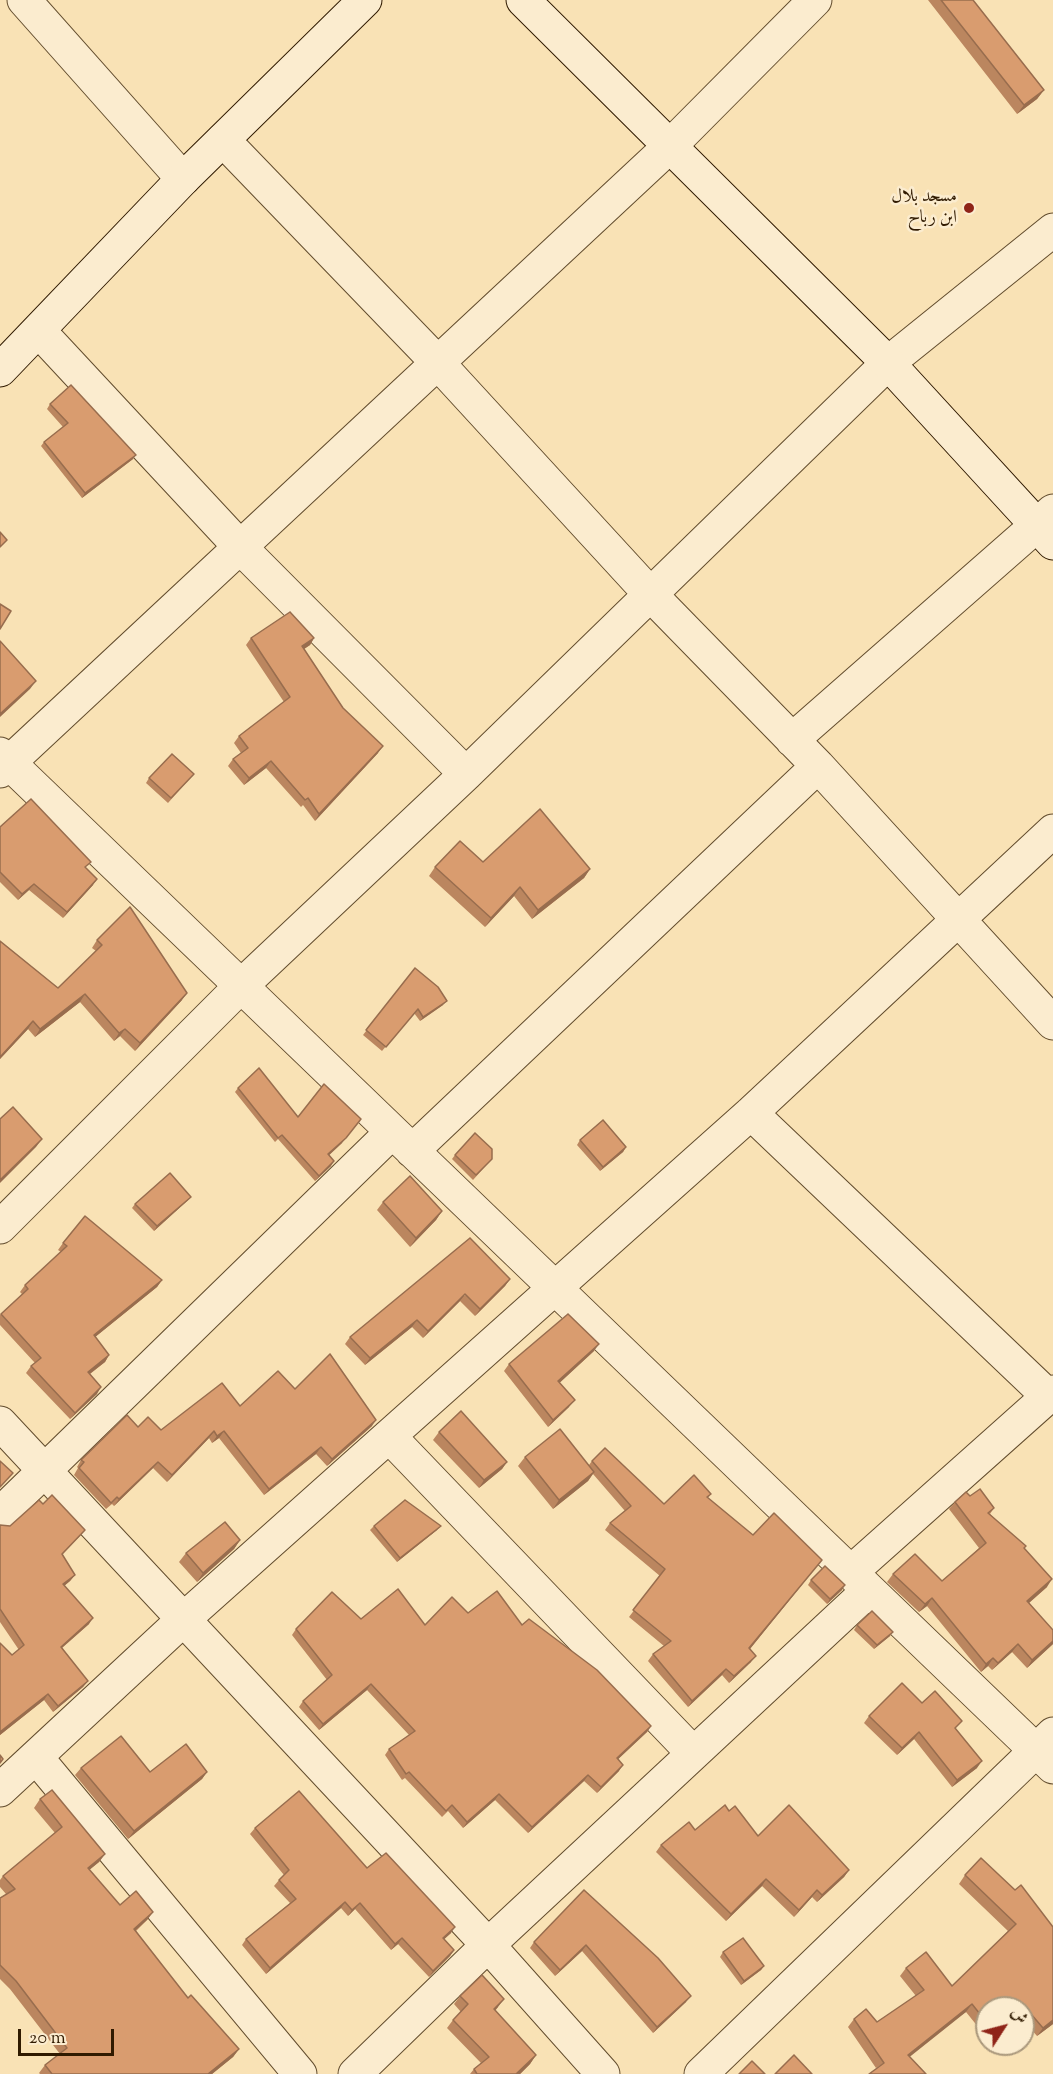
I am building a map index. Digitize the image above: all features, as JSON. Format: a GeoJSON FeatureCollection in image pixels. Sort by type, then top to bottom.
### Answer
{"type":"FeatureCollection","features":[{"type":"Feature","properties":{"kind":"street"},"geometry":{"type":"LineString","coordinates":[[0,12],[12,0]]}},
{"type":"Feature","properties":{"kind":"street"},"geometry":{"type":"LineString","coordinates":[[24,0],[183,179]]}},
{"type":"Feature","properties":{"kind":"street"},"geometry":{"type":"LineString","coordinates":[[0,370],[183,179],[365,0]]}},
{"type":"Feature","properties":{"kind":"street"},"geometry":{"type":"LineString","coordinates":[[523,0],[888,363],[1047,526],[792,740]]}},
{"type":"Feature","properties":{"kind":"street"},"geometry":{"type":"LineString","coordinates":[[701,2074],[1047,1750],[859,1582],[241,986],[3,762],[241,548],[670,146],[815,0]]}},
{"type":"Feature","properties":{"kind":"street"},"geometry":{"type":"LineString","coordinates":[[223,140],[437,362],[651,594],[818,766],[1053,1023]]}},
{"type":"Feature","properties":{"kind":"street"},"geometry":{"type":"LineString","coordinates":[[0,1227],[241,986],[466,774],[888,363],[1053,230]]}},
{"type":"Feature","properties":{"kind":"street"},"geometry":{"type":"LineString","coordinates":[[39,330],[241,548],[466,774]]}},
{"type":"Feature","properties":{"kind":"street"},"geometry":{"type":"LineString","coordinates":[[0,1514],[402,1142],[818,766]]}},
{"type":"Feature","properties":{"kind":"street"},"geometry":{"type":"LineString","coordinates":[[0,1790],[185,1618],[751,1113],[1053,831]]}},
{"type":"Feature","properties":{"kind":"street"},"geometry":{"type":"LineString","coordinates":[[355,2074],[693,1753],[859,1582],[1051,1394],[751,1113]]}},
{"type":"Feature","properties":{"kind":"street"},"geometry":{"type":"LineString","coordinates":[[0,1423],[489,1945],[603,2074]]}},
{"type":"Feature","properties":{"kind":"street"},"geometry":{"type":"LineString","coordinates":[[389,1436],[693,1753]]}},
{"type":"Feature","properties":{"kind":"street"},"geometry":{"type":"LineString","coordinates":[[36,1757],[300,2074]]}},
{"type":"Feature","properties":{"kind":"building"},"geometry":{"type":"Polygon","coordinates":[[[941,0],[973,0],[1044,90],[1024,105],[941,0]]]}},
{"type":"Feature","properties":{"kind":"building"},"geometry":{"type":"Polygon","coordinates":[[[71,385],[136,455],[85,493],[44,442],[68,423],[50,404],[71,385]]]}},
{"type":"Feature","properties":{"kind":"building"},"geometry":{"type":"Polygon","coordinates":[[[0,532],[7,540],[0,547],[0,532]]]}},
{"type":"Feature","properties":{"kind":"building"},"geometry":{"type":"Polygon","coordinates":[[[0,604],[11,611],[0,629],[0,604]]]}},
{"type":"Feature","properties":{"kind":"building"},"geometry":{"type":"Polygon","coordinates":[[[290,612],[314,638],[302,646],[343,708],[383,746],[319,814],[308,798],[305,800],[271,761],[249,778],[233,759],[248,748],[239,736],[290,697],[251,638],[290,612]]]}},
{"type":"Feature","properties":{"kind":"building"},"geometry":{"type":"Polygon","coordinates":[[[0,641],[36,681],[0,714],[0,641]]]}},
{"type":"Feature","properties":{"kind":"building"},"geometry":{"type":"Polygon","coordinates":[[[172,754],[194,774],[171,798],[149,778],[172,754]]]}},
{"type":"Feature","properties":{"kind":"building"},"geometry":{"type":"Polygon","coordinates":[[[31,799],[91,862],[85,867],[97,879],[67,912],[34,884],[22,894],[0,872],[0,827],[31,799]]]}},
{"type":"Feature","properties":{"kind":"building"},"geometry":{"type":"Polygon","coordinates":[[[540,809],[590,869],[538,910],[520,887],[491,918],[435,867],[460,841],[483,862],[540,809]]]}},
{"type":"Feature","properties":{"kind":"building"},"geometry":{"type":"Polygon","coordinates":[[[130,907],[187,993],[140,1043],[125,1029],[119,1033],[85,994],[40,1029],[33,1021],[0,1057],[0,941],[58,988],[102,945],[97,940],[130,907]]]}},
{"type":"Feature","properties":{"kind":"building"},"geometry":{"type":"Polygon","coordinates":[[[415,968],[438,987],[447,1001],[423,1017],[418,1009],[386,1047],[366,1030],[415,968]]]}},
{"type":"Feature","properties":{"kind":"building"},"geometry":{"type":"Polygon","coordinates":[[[259,1068],[298,1117],[324,1084],[361,1119],[346,1138],[328,1154],[334,1161],[319,1176],[282,1135],[278,1138],[238,1088],[259,1068]]]}},
{"type":"Feature","properties":{"kind":"building"},"geometry":{"type":"Polygon","coordinates":[[[13,1107],[42,1139],[0,1180],[0,1119],[13,1107]]]}},
{"type":"Feature","properties":{"kind":"building"},"geometry":{"type":"Polygon","coordinates":[[[603,1120],[626,1147],[603,1167],[580,1140],[603,1120]]]}},
{"type":"Feature","properties":{"kind":"building"},"geometry":{"type":"Polygon","coordinates":[[[475,1133],[492,1149],[492,1159],[476,1175],[455,1155],[475,1133]]]}},
{"type":"Feature","properties":{"kind":"building"},"geometry":{"type":"Polygon","coordinates":[[[170,1173],[191,1197],[157,1226],[135,1204],[170,1173]]]}},
{"type":"Feature","properties":{"kind":"building"},"geometry":{"type":"Polygon","coordinates":[[[410,1176],[442,1211],[416,1238],[383,1202],[410,1176]]]}},
{"type":"Feature","properties":{"kind":"building"},"geometry":{"type":"Polygon","coordinates":[[[85,1216],[162,1280],[94,1335],[109,1355],[88,1372],[101,1387],[75,1413],[31,1366],[41,1358],[1,1314],[28,1289],[25,1285],[67,1246],[63,1243],[85,1216]]]}},
{"type":"Feature","properties":{"kind":"building"},"geometry":{"type":"Polygon","coordinates":[[[470,1238],[510,1279],[480,1309],[465,1294],[428,1331],[417,1320],[370,1358],[350,1337],[470,1238]]]}},
{"type":"Feature","properties":{"kind":"building"},"geometry":{"type":"Polygon","coordinates":[[[568,1314],[599,1344],[558,1381],[575,1400],[553,1420],[509,1364],[568,1314]]]}},
{"type":"Feature","properties":{"kind":"building"},"geometry":{"type":"Polygon","coordinates":[[[330,1354],[376,1420],[332,1459],[321,1447],[269,1489],[224,1431],[217,1436],[214,1431],[172,1475],[158,1462],[119,1499],[117,1497],[111,1503],[79,1468],[84,1462],[81,1460],[127,1415],[138,1427],[148,1417],[161,1430],[222,1383],[240,1406],[278,1371],[295,1389],[330,1354]]]}},
{"type":"Feature","properties":{"kind":"building"},"geometry":{"type":"Polygon","coordinates":[[[461,1411],[507,1462],[484,1480],[439,1432],[461,1411]]]}},
{"type":"Feature","properties":{"kind":"building"},"geometry":{"type":"Polygon","coordinates":[[[560,1429],[594,1472],[559,1500],[525,1457],[560,1429]]]}},
{"type":"Feature","properties":{"kind":"building"},"geometry":{"type":"Polygon","coordinates":[[[605,1448],[664,1504],[694,1475],[711,1494],[707,1497],[753,1535],[774,1513],[822,1560],[749,1648],[756,1656],[734,1676],[726,1669],[692,1701],[653,1654],[671,1641],[633,1610],[665,1569],[610,1523],[631,1506],[592,1461],[605,1448]]]}},
{"type":"Feature","properties":{"kind":"building"},"geometry":{"type":"Polygon","coordinates":[[[0,1461],[13,1473],[0,1487],[0,1461]]]}},
{"type":"Feature","properties":{"kind":"building"},"geometry":{"type":"Polygon","coordinates":[[[980,1489],[994,1508],[988,1513],[1026,1546],[1024,1548],[1052,1579],[1027,1601],[1053,1630],[1053,1641],[1032,1660],[1018,1644],[998,1663],[993,1658],[986,1664],[932,1598],[925,1604],[893,1574],[915,1554],[942,1581],[986,1543],[955,1502],[966,1492],[970,1496],[980,1489]]]}},
{"type":"Feature","properties":{"kind":"building"},"geometry":{"type":"Polygon","coordinates":[[[52,1495],[85,1530],[62,1554],[75,1575],[63,1584],[93,1618],[61,1647],[88,1681],[58,1706],[48,1694],[0,1732],[0,1643],[12,1655],[24,1645],[0,1609],[0,1525],[10,1526],[39,1500],[43,1504],[52,1495]]]}},
{"type":"Feature","properties":{"kind":"building"},"geometry":{"type":"Polygon","coordinates":[[[405,1500],[441,1526],[400,1558],[374,1526],[405,1500]]]}},
{"type":"Feature","properties":{"kind":"building"},"geometry":{"type":"Polygon","coordinates":[[[225,1522],[240,1540],[203,1573],[186,1553],[225,1522]]]}},
{"type":"Feature","properties":{"kind":"building"},"geometry":{"type":"Polygon","coordinates":[[[825,1566],[845,1585],[830,1599],[811,1580],[825,1566]]]}},
{"type":"Feature","properties":{"kind":"building"},"geometry":{"type":"Polygon","coordinates":[[[398,1589],[425,1625],[452,1597],[468,1613],[497,1591],[522,1625],[529,1619],[597,1670],[651,1726],[617,1758],[623,1765],[601,1787],[588,1775],[532,1827],[499,1794],[467,1822],[452,1805],[446,1811],[409,1772],[406,1774],[389,1749],[415,1731],[371,1684],[323,1724],[303,1701],[332,1675],[296,1629],[332,1592],[361,1619],[398,1589]]]}},
{"type":"Feature","properties":{"kind":"building"},"geometry":{"type":"Polygon","coordinates":[[[872,1611],[893,1632],[877,1645],[857,1625],[872,1611]]]}},
{"type":"Feature","properties":{"kind":"building"},"geometry":{"type":"Polygon","coordinates":[[[902,1683],[922,1703],[935,1691],[962,1721],[955,1728],[982,1761],[957,1780],[919,1732],[902,1748],[869,1716],[902,1683]]]}},
{"type":"Feature","properties":{"kind":"building"},"geometry":{"type":"Polygon","coordinates":[[[121,1736],[150,1772],[186,1744],[207,1772],[134,1831],[81,1768],[121,1736]]]}},
{"type":"Feature","properties":{"kind":"building"},"geometry":{"type":"Polygon","coordinates":[[[52,1790],[105,1854],[88,1868],[120,1905],[136,1891],[153,1912],[134,1929],[188,1998],[191,1995],[239,2049],[208,2074],[52,2074],[45,2065],[67,2048],[16,1981],[0,1965],[0,1898],[15,1889],[3,1876],[62,1827],[40,1799],[52,1790]]]}},
{"type":"Feature","properties":{"kind":"building"},"geometry":{"type":"Polygon","coordinates":[[[299,1791],[367,1868],[386,1853],[455,1927],[443,1938],[454,1950],[433,1971],[402,1938],[395,1944],[360,1903],[352,1910],[345,1902],[270,1968],[246,1939],[296,1899],[279,1880],[289,1870],[255,1828],[299,1791]]]}},
{"type":"Feature","properties":{"kind":"building"},"geometry":{"type":"Polygon","coordinates":[[[725,1805],[729,1811],[735,1806],[758,1836],[789,1805],[849,1870],[822,1895],[817,1890],[799,1910],[766,1879],[731,1914],[661,1845],[689,1822],[695,1830],[725,1805]]]}},
{"type":"Feature","properties":{"kind":"building"},"geometry":{"type":"Polygon","coordinates":[[[981,1858],[1015,1890],[1021,1885],[1053,1927],[1053,2020],[1043,2028],[1035,2019],[1035,1996],[975,1996],[975,2008],[972,2004],[908,2055],[926,2074],[869,2074],[884,2063],[854,2019],[866,2009],[877,2022],[924,1990],[906,1968],[926,1952],[952,1986],[1016,1924],[965,1875],[981,1858]]]}},
{"type":"Feature","properties":{"kind":"building"},"geometry":{"type":"Polygon","coordinates":[[[584,1890],[658,1958],[691,1996],[657,2027],[586,1945],[560,1970],[534,1942],[584,1890]]]}},
{"type":"Feature","properties":{"kind":"building"},"geometry":{"type":"Polygon","coordinates":[[[743,1938],[764,1966],[744,1981],[723,1952],[743,1938]]]}},
{"type":"Feature","properties":{"kind":"building"},"geometry":{"type":"Polygon","coordinates":[[[482,1975],[504,1999],[494,2009],[536,2055],[516,2074],[477,2074],[474,2069],[489,2057],[453,2020],[468,2004],[460,1996],[482,1975]]]}},
{"type":"Feature","properties":{"kind":"building"},"geometry":{"type":"Polygon","coordinates":[[[794,2055],[812,2074],[775,2074],[794,2055]]]}},
{"type":"Feature","properties":{"kind":"building"},"geometry":{"type":"Polygon","coordinates":[[[752,2061],[765,2074],[739,2074],[752,2061]]]}},
{"type":"Feature","properties":{"kind":"place","name":"مسجد بلال ابن رباح"},"geometry":{"type":"Point","coordinates":[969,208]}}]}
